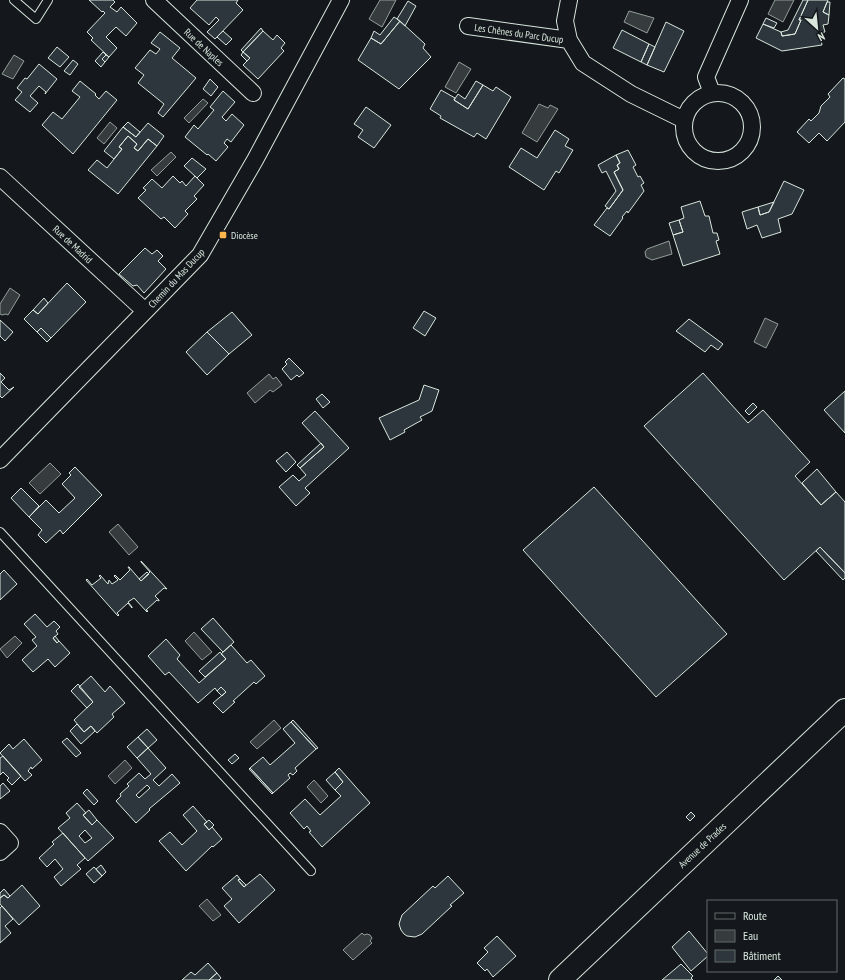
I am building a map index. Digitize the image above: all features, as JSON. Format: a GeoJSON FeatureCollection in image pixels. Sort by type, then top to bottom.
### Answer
{"type":"FeatureCollection","features":[{"type":"Feature","properties":{"kind":"main road","name":"Avenue de Prades"},"geometry":{"type":"LineString","coordinates":[[560,980],[845,710]]}},
{"type":"Feature","properties":{"kind":"street","name":"Rue de Naples"},"geometry":{"type":"LineString","coordinates":[[154,0],[254,93]]}},
{"type":"Feature","properties":{"kind":"street","name":"Chemin du Mas Ducup"},"geometry":{"type":"LineString","coordinates":[[0,460],[200,255],[255,160],[341,0]]}},
{"type":"Feature","properties":{"kind":"street","name":"Les Chênes du Parc Ducup"},"geometry":{"type":"LineString","coordinates":[[569,0],[565,22],[569,40],[583,63],[631,94],[684,120]]}},
{"type":"Feature","properties":{"kind":"street"},"geometry":{"type":"LineString","coordinates":[[712,93],[706,77],[740,0]]}},
{"type":"Feature","properties":{"kind":"street","name":"Les Chênes du Parc Ducup"},"geometry":{"type":"LineString","coordinates":[[468,26],[569,40]]}},
{"type":"Feature","properties":{"kind":"street"},"geometry":{"type":"LineString","coordinates":[[712,93],[724,93],[735,97],[744,104],[750,114],[753,125],[751,137],[746,147],[738,155],[727,160],[716,162],[699,156],[688,143],[684,132],[684,120],[694,102],[703,96],[712,93]]}},
{"type":"Feature","properties":{"kind":"street","name":"Rue de Madrid"},"geometry":{"type":"LineString","coordinates":[[0,177],[145,311]]}},
{"type":"Feature","properties":{"kind":"street"},"geometry":{"type":"LineString","coordinates":[[0,832],[10,843],[0,852]]}},
{"type":"Feature","properties":{"kind":"lane"},"geometry":{"type":"LineString","coordinates":[[14,0],[36,19],[48,0]]}},
{"type":"Feature","properties":{"kind":"lane"},"geometry":{"type":"LineString","coordinates":[[0,532],[311,871]]}},
{"type":"Feature","properties":{"kind":"water"},"geometry":{"type":"Polygon","coordinates":[[[380,0],[396,0],[382,27],[369,19],[380,0]]]}},
{"type":"Feature","properties":{"kind":"water"},"geometry":{"type":"Polygon","coordinates":[[[775,0],[794,0],[783,22],[768,14],[775,0]]]}},
{"type":"Feature","properties":{"kind":"water"},"geometry":{"type":"Polygon","coordinates":[[[629,11],[654,18],[647,33],[624,22],[629,11]]]}},
{"type":"Feature","properties":{"kind":"water"},"geometry":{"type":"Polygon","coordinates":[[[14,55],[24,61],[13,79],[2,74],[14,55]]]}},
{"type":"Feature","properties":{"kind":"water"},"geometry":{"type":"Polygon","coordinates":[[[459,62],[471,69],[456,93],[445,87],[459,62]]]}},
{"type":"Feature","properties":{"kind":"water"},"geometry":{"type":"Polygon","coordinates":[[[203,99],[208,103],[189,123],[184,118],[203,99]]]}},
{"type":"Feature","properties":{"kind":"water"},"geometry":{"type":"Polygon","coordinates":[[[539,104],[548,108],[550,105],[558,109],[537,142],[522,133],[539,104]]]}},
{"type":"Feature","properties":{"kind":"water"},"geometry":{"type":"Polygon","coordinates":[[[110,122],[117,128],[104,144],[97,138],[110,122]]]}},
{"type":"Feature","properties":{"kind":"water"},"geometry":{"type":"Polygon","coordinates":[[[171,152],[176,157],[157,176],[151,170],[171,152]]]}},
{"type":"Feature","properties":{"kind":"water"},"geometry":{"type":"Polygon","coordinates":[[[669,241],[672,254],[652,260],[646,257],[645,252],[647,249],[669,241]]]}},
{"type":"Feature","properties":{"kind":"water"},"geometry":{"type":"Polygon","coordinates":[[[10,288],[20,295],[8,315],[2,315],[0,314],[0,304],[10,288]]]}},
{"type":"Feature","properties":{"kind":"water"},"geometry":{"type":"Polygon","coordinates":[[[765,318],[778,324],[766,348],[754,342],[765,318]]]}},
{"type":"Feature","properties":{"kind":"water"},"geometry":{"type":"Polygon","coordinates":[[[269,374],[273,379],[276,377],[282,385],[273,392],[270,390],[255,403],[247,393],[269,374]]]}},
{"type":"Feature","properties":{"kind":"water"},"geometry":{"type":"Polygon","coordinates":[[[50,463],[61,474],[40,494],[29,483],[50,463]]]}},
{"type":"Feature","properties":{"kind":"water"},"geometry":{"type":"Polygon","coordinates":[[[118,524],[138,547],[129,555],[109,532],[118,524]]]}},
{"type":"Feature","properties":{"kind":"water"},"geometry":{"type":"Polygon","coordinates":[[[194,632],[212,652],[202,660],[185,641],[194,632]]]}},
{"type":"Feature","properties":{"kind":"water"},"geometry":{"type":"Polygon","coordinates":[[[15,636],[22,643],[7,658],[0,649],[15,636]]]}},
{"type":"Feature","properties":{"kind":"water"},"geometry":{"type":"Polygon","coordinates":[[[274,720],[281,728],[257,749],[250,742],[274,720]]]}},
{"type":"Feature","properties":{"kind":"water"},"geometry":{"type":"Polygon","coordinates":[[[125,760],[132,768],[115,784],[108,776],[125,760]]]}},
{"type":"Feature","properties":{"kind":"water"},"geometry":{"type":"Polygon","coordinates":[[[314,780],[328,796],[321,803],[307,787],[314,780]]]}},
{"type":"Feature","properties":{"kind":"water"},"geometry":{"type":"Polygon","coordinates":[[[207,899],[221,915],[213,921],[199,906],[207,899]]]}},
{"type":"Feature","properties":{"kind":"water"},"geometry":{"type":"Polygon","coordinates":[[[362,933],[364,935],[370,935],[372,938],[370,941],[372,943],[353,960],[343,950],[362,933]]]}},
{"type":"Feature","properties":{"kind":"building"},"geometry":{"type":"Polygon","coordinates":[[[89,0],[113,0],[115,2],[110,7],[117,12],[121,7],[137,23],[126,36],[116,27],[106,37],[117,48],[109,57],[91,40],[93,38],[87,32],[105,13],[89,0]]]}},
{"type":"Feature","properties":{"kind":"building"},"geometry":{"type":"Polygon","coordinates":[[[197,0],[238,0],[236,3],[243,10],[215,39],[207,32],[219,20],[216,17],[209,25],[190,8],[197,0]]]}},
{"type":"Feature","properties":{"kind":"building"},"geometry":{"type":"Polygon","coordinates":[[[803,0],[808,0],[799,20],[801,20],[795,34],[782,36],[781,32],[788,30],[803,0]]]}},
{"type":"Feature","properties":{"kind":"building"},"geometry":{"type":"Polygon","coordinates":[[[808,0],[828,0],[823,12],[829,15],[828,24],[823,25],[825,32],[820,33],[822,45],[782,51],[756,38],[763,24],[781,32],[782,36],[795,34],[801,20],[799,20],[808,0]]]}},
{"type":"Feature","properties":{"kind":"building"},"geometry":{"type":"Polygon","coordinates":[[[408,1],[416,6],[405,26],[397,19],[408,1]]]}},
{"type":"Feature","properties":{"kind":"building"},"geometry":{"type":"Polygon","coordinates":[[[827,2],[830,2],[829,15],[823,12],[827,2]]]}},
{"type":"Feature","properties":{"kind":"building"},"geometry":{"type":"Polygon","coordinates":[[[394,17],[400,21],[381,44],[371,38],[374,31],[380,35],[394,17]]]}},
{"type":"Feature","properties":{"kind":"building"},"geometry":{"type":"Polygon","coordinates":[[[766,18],[777,23],[774,28],[763,24],[766,18]]]}},
{"type":"Feature","properties":{"kind":"building"},"geometry":{"type":"Polygon","coordinates":[[[400,21],[425,44],[423,48],[431,57],[399,89],[358,60],[371,38],[381,44],[400,21]]]}},
{"type":"Feature","properties":{"kind":"building"},"geometry":{"type":"Polygon","coordinates":[[[666,22],[684,31],[664,72],[647,65],[666,22]]]}},
{"type":"Feature","properties":{"kind":"building"},"geometry":{"type":"Polygon","coordinates":[[[261,28],[263,31],[243,52],[241,50],[261,28]]]}},
{"type":"Feature","properties":{"kind":"building"},"geometry":{"type":"Polygon","coordinates":[[[622,30],[649,44],[641,62],[613,48],[622,30]]]}},
{"type":"Feature","properties":{"kind":"building"},"geometry":{"type":"Polygon","coordinates":[[[223,31],[232,39],[226,45],[217,37],[223,31]]]}},
{"type":"Feature","properties":{"kind":"building"},"geometry":{"type":"Polygon","coordinates":[[[263,31],[273,40],[277,35],[285,43],[281,48],[284,51],[258,79],[243,65],[250,58],[243,52],[263,31]]]}},
{"type":"Feature","properties":{"kind":"building"},"geometry":{"type":"Polygon","coordinates":[[[160,32],[180,48],[172,58],[196,78],[163,117],[158,113],[164,104],[138,83],[144,75],[135,68],[150,50],[156,54],[160,49],[151,43],[160,32]]]}},
{"type":"Feature","properties":{"kind":"building"},"geometry":{"type":"Polygon","coordinates":[[[649,44],[655,47],[647,65],[641,62],[649,44]]]}},
{"type":"Feature","properties":{"kind":"building"},"geometry":{"type":"Polygon","coordinates":[[[57,47],[69,57],[60,67],[48,58],[57,47]]]}},
{"type":"Feature","properties":{"kind":"building"},"geometry":{"type":"Polygon","coordinates":[[[103,52],[106,55],[102,59],[105,62],[101,67],[95,61],[103,52]]]}},
{"type":"Feature","properties":{"kind":"building"},"geometry":{"type":"Polygon","coordinates":[[[243,52],[250,58],[247,61],[241,55],[243,52]]]}},
{"type":"Feature","properties":{"kind":"building"},"geometry":{"type":"Polygon","coordinates":[[[106,55],[109,57],[105,62],[102,59],[106,55]]]}},
{"type":"Feature","properties":{"kind":"building"},"geometry":{"type":"Polygon","coordinates":[[[73,60],[78,64],[70,75],[64,71],[73,60]]]}},
{"type":"Feature","properties":{"kind":"building"},"geometry":{"type":"Polygon","coordinates":[[[39,64],[57,79],[45,94],[46,92],[39,86],[30,96],[38,103],[30,112],[15,100],[22,92],[17,88],[25,78],[27,79],[39,64]]]}},
{"type":"Feature","properties":{"kind":"building"},"geometry":{"type":"Polygon","coordinates":[[[843,78],[845,79],[845,122],[827,141],[819,133],[809,143],[797,132],[809,119],[811,121],[819,113],[821,106],[830,97],[828,94],[843,78]]]}},
{"type":"Feature","properties":{"kind":"building"},"geometry":{"type":"Polygon","coordinates":[[[210,79],[218,87],[211,96],[203,89],[210,79]]]}},
{"type":"Feature","properties":{"kind":"building"},"geometry":{"type":"Polygon","coordinates":[[[80,81],[96,94],[95,95],[99,99],[106,91],[117,100],[73,154],[42,125],[53,112],[62,119],[80,97],[72,91],[80,81]]]}},
{"type":"Feature","properties":{"kind":"building"},"geometry":{"type":"Polygon","coordinates":[[[476,81],[483,85],[468,109],[454,100],[458,94],[465,99],[476,81]]]}},
{"type":"Feature","properties":{"kind":"building"},"geometry":{"type":"Polygon","coordinates":[[[483,85],[493,91],[496,87],[511,97],[486,139],[477,133],[474,137],[440,118],[441,116],[430,109],[441,90],[455,98],[454,100],[468,109],[483,85]]]}},
{"type":"Feature","properties":{"kind":"building"},"geometry":{"type":"Polygon","coordinates":[[[223,91],[235,102],[222,117],[226,121],[232,114],[244,125],[231,142],[227,139],[224,143],[228,147],[216,161],[185,137],[194,125],[198,129],[214,110],[210,107],[223,91]]]}},
{"type":"Feature","properties":{"kind":"building"},"geometry":{"type":"Polygon","coordinates":[[[366,107],[391,125],[374,148],[358,137],[363,130],[354,124],[366,107]]]}},
{"type":"Feature","properties":{"kind":"building"},"geometry":{"type":"Polygon","coordinates":[[[128,122],[140,132],[136,137],[123,127],[128,122]]]}},
{"type":"Feature","properties":{"kind":"building"},"geometry":{"type":"Polygon","coordinates":[[[148,123],[164,136],[157,146],[148,139],[138,151],[134,148],[137,144],[128,136],[119,147],[122,149],[114,159],[104,151],[123,127],[136,137],[148,123]]]}},
{"type":"Feature","properties":{"kind":"building"},"geometry":{"type":"Polygon","coordinates":[[[555,130],[569,139],[565,146],[573,150],[559,173],[556,171],[544,190],[509,167],[521,148],[537,158],[555,130]]]}},
{"type":"Feature","properties":{"kind":"building"},"geometry":{"type":"Polygon","coordinates":[[[128,136],[137,144],[134,148],[138,151],[148,139],[157,146],[118,194],[88,170],[97,160],[107,168],[122,149],[119,147],[128,136]]]}},
{"type":"Feature","properties":{"kind":"building"},"geometry":{"type":"Polygon","coordinates":[[[628,150],[636,165],[633,167],[638,177],[640,176],[644,183],[641,185],[644,191],[628,213],[627,211],[622,217],[623,218],[610,236],[594,225],[607,208],[609,209],[623,190],[614,172],[619,169],[617,165],[620,163],[616,155],[628,150]]]}},
{"type":"Feature","properties":{"kind":"building"},"geometry":{"type":"Polygon","coordinates":[[[616,155],[620,163],[617,165],[619,169],[614,172],[623,190],[609,209],[605,206],[616,191],[606,171],[602,173],[598,165],[616,155]]]}},
{"type":"Feature","properties":{"kind":"building"},"geometry":{"type":"Polygon","coordinates":[[[192,158],[206,169],[197,178],[184,166],[192,158]]]}},
{"type":"Feature","properties":{"kind":"building"},"geometry":{"type":"Polygon","coordinates":[[[173,176],[180,183],[182,181],[186,186],[195,176],[204,185],[194,196],[197,199],[185,211],[188,214],[175,228],[164,217],[161,219],[138,198],[146,190],[143,188],[152,179],[162,188],[173,176]]]}},
{"type":"Feature","properties":{"kind":"building"},"geometry":{"type":"Polygon","coordinates":[[[784,181],[804,190],[792,214],[778,219],[781,232],[762,238],[757,225],[747,229],[742,212],[758,207],[760,215],[769,212],[784,181]]]}},
{"type":"Feature","properties":{"kind":"building"},"geometry":{"type":"Polygon","coordinates":[[[700,201],[705,216],[709,216],[713,233],[717,233],[719,240],[716,241],[720,254],[683,266],[673,235],[683,232],[679,220],[684,218],[681,207],[700,201]]]}},
{"type":"Feature","properties":{"kind":"building"},"geometry":{"type":"Polygon","coordinates":[[[774,202],[769,212],[760,215],[758,207],[774,202]]]}},
{"type":"Feature","properties":{"kind":"building"},"geometry":{"type":"Polygon","coordinates":[[[679,220],[683,232],[673,235],[669,223],[679,220]]]}},
{"type":"Feature","properties":{"kind":"building"},"geometry":{"type":"Polygon","coordinates":[[[145,248],[152,254],[157,250],[163,256],[158,261],[166,269],[144,293],[137,285],[133,286],[119,274],[145,248]]]}},
{"type":"Feature","properties":{"kind":"building"},"geometry":{"type":"Polygon","coordinates":[[[67,283],[86,302],[51,338],[41,328],[37,332],[24,319],[33,310],[38,314],[67,283]]]}},
{"type":"Feature","properties":{"kind":"building"},"geometry":{"type":"Polygon","coordinates":[[[44,298],[48,303],[38,314],[33,310],[44,298]]]}},
{"type":"Feature","properties":{"kind":"building"},"geometry":{"type":"Polygon","coordinates":[[[424,311],[436,318],[425,336],[413,328],[424,311]]]}},
{"type":"Feature","properties":{"kind":"building"},"geometry":{"type":"Polygon","coordinates":[[[232,312],[252,335],[229,354],[207,332],[232,312]]]}},
{"type":"Feature","properties":{"kind":"building"},"geometry":{"type":"Polygon","coordinates":[[[689,319],[723,344],[718,350],[711,345],[705,352],[676,331],[689,319]]]}},
{"type":"Feature","properties":{"kind":"building"},"geometry":{"type":"Polygon","coordinates":[[[0,320],[13,332],[5,341],[0,336],[0,320]]]}},
{"type":"Feature","properties":{"kind":"building"},"geometry":{"type":"Polygon","coordinates":[[[41,328],[51,338],[47,342],[37,332],[41,328]]]}},
{"type":"Feature","properties":{"kind":"building"},"geometry":{"type":"Polygon","coordinates":[[[207,332],[229,354],[207,375],[186,352],[207,332]]]}},
{"type":"Feature","properties":{"kind":"building"},"geometry":{"type":"Polygon","coordinates":[[[289,358],[304,373],[299,377],[297,375],[291,380],[282,369],[287,364],[285,362],[289,358]]]}},
{"type":"Feature","properties":{"kind":"building"},"geometry":{"type":"Polygon","coordinates":[[[0,373],[5,378],[1,382],[9,390],[14,387],[2,398],[0,396],[0,373]]]}},
{"type":"Feature","properties":{"kind":"building"},"geometry":{"type":"Polygon","coordinates":[[[703,373],[748,423],[763,410],[810,462],[795,476],[821,505],[836,492],[845,502],[845,573],[820,547],[784,580],[644,426],[703,373]]]}},
{"type":"Feature","properties":{"kind":"building"},"geometry":{"type":"Polygon","coordinates":[[[424,385],[439,390],[432,411],[420,417],[422,420],[404,430],[405,432],[390,440],[379,418],[419,400],[424,385]]]}},
{"type":"Feature","properties":{"kind":"building"},"geometry":{"type":"Polygon","coordinates":[[[845,391],[845,433],[824,410],[845,391]]]}},
{"type":"Feature","properties":{"kind":"building"},"geometry":{"type":"Polygon","coordinates":[[[322,394],[330,402],[323,408],[316,399],[322,394]]]}},
{"type":"Feature","properties":{"kind":"building"},"geometry":{"type":"Polygon","coordinates":[[[753,403],[757,407],[749,415],[745,411],[753,403]]]}},
{"type":"Feature","properties":{"kind":"building"},"geometry":{"type":"Polygon","coordinates":[[[315,411],[349,448],[305,488],[310,493],[296,506],[279,487],[293,475],[299,481],[306,475],[300,468],[324,447],[302,423],[315,411]]]}},
{"type":"Feature","properties":{"kind":"building"},"geometry":{"type":"Polygon","coordinates":[[[321,443],[324,447],[300,468],[297,465],[321,443]]]}},
{"type":"Feature","properties":{"kind":"building"},"geometry":{"type":"Polygon","coordinates":[[[287,452],[296,462],[286,472],[276,461],[287,452]]]}},
{"type":"Feature","properties":{"kind":"building"},"geometry":{"type":"Polygon","coordinates":[[[75,467],[102,495],[63,534],[60,530],[46,543],[38,535],[42,530],[29,517],[46,500],[59,513],[75,498],[62,484],[71,475],[69,473],[75,467]]]}},
{"type":"Feature","properties":{"kind":"building"},"geometry":{"type":"Polygon","coordinates":[[[817,469],[836,492],[821,505],[802,483],[817,469]]]}},
{"type":"Feature","properties":{"kind":"building"},"geometry":{"type":"Polygon","coordinates":[[[594,487],[727,634],[656,697],[523,550],[594,487]]]}},
{"type":"Feature","properties":{"kind":"building"},"geometry":{"type":"Polygon","coordinates":[[[21,488],[39,506],[29,517],[11,498],[21,488]]]}},
{"type":"Feature","properties":{"kind":"building"},"geometry":{"type":"Polygon","coordinates":[[[820,547],[845,573],[845,578],[843,580],[816,551],[820,547]]]}},
{"type":"Feature","properties":{"kind":"building"},"geometry":{"type":"Polygon","coordinates":[[[141,561],[167,589],[164,588],[155,596],[159,601],[157,600],[146,610],[148,611],[147,612],[134,598],[128,602],[132,608],[128,603],[117,613],[119,615],[118,616],[86,580],[87,579],[92,585],[101,578],[99,576],[100,575],[108,584],[109,580],[112,584],[118,580],[114,576],[115,575],[120,580],[130,570],[129,567],[141,581],[150,572],[141,561]]]}},
{"type":"Feature","properties":{"kind":"building"},"geometry":{"type":"Polygon","coordinates":[[[4,570],[17,584],[0,600],[0,574],[4,570]]]}},
{"type":"Feature","properties":{"kind":"building"},"geometry":{"type":"Polygon","coordinates":[[[147,572],[149,574],[141,581],[139,579],[147,572]]]}},
{"type":"Feature","properties":{"kind":"building"},"geometry":{"type":"Polygon","coordinates":[[[35,614],[47,627],[54,621],[60,627],[56,631],[58,634],[53,638],[57,643],[59,641],[70,653],[55,667],[48,659],[33,672],[22,660],[37,646],[32,640],[36,637],[24,624],[35,614]]]}},
{"type":"Feature","properties":{"kind":"building"},"geometry":{"type":"Polygon","coordinates":[[[213,618],[234,642],[223,652],[201,629],[213,618]]]}},
{"type":"Feature","properties":{"kind":"building"},"geometry":{"type":"Polygon","coordinates":[[[55,636],[59,641],[57,643],[53,638],[55,636]]]}},
{"type":"Feature","properties":{"kind":"building"},"geometry":{"type":"Polygon","coordinates":[[[166,639],[180,655],[177,659],[199,683],[226,659],[221,654],[231,645],[247,663],[251,660],[265,676],[256,684],[254,682],[233,701],[235,702],[223,713],[213,703],[226,692],[221,687],[217,691],[215,688],[198,703],[169,672],[165,675],[148,656],[166,639]]]}},
{"type":"Feature","properties":{"kind":"building"},"geometry":{"type":"Polygon","coordinates":[[[220,652],[226,659],[205,677],[199,671],[220,652]]]}},
{"type":"Feature","properties":{"kind":"building"},"geometry":{"type":"Polygon","coordinates":[[[91,676],[105,692],[110,686],[125,703],[112,714],[114,717],[97,733],[91,726],[84,732],[74,720],[93,702],[79,687],[91,676]]]}},
{"type":"Feature","properties":{"kind":"building"},"geometry":{"type":"Polygon","coordinates":[[[78,684],[93,702],[87,708],[71,691],[78,684]]]}},
{"type":"Feature","properties":{"kind":"building"},"geometry":{"type":"Polygon","coordinates":[[[221,687],[226,692],[222,696],[217,691],[221,687]]]}},
{"type":"Feature","properties":{"kind":"building"},"geometry":{"type":"Polygon","coordinates":[[[293,720],[318,748],[316,749],[291,722],[293,720]]]}},
{"type":"Feature","properties":{"kind":"building"},"geometry":{"type":"Polygon","coordinates":[[[291,722],[316,749],[295,768],[297,771],[293,775],[290,773],[288,775],[290,778],[273,793],[250,768],[263,757],[270,765],[295,743],[283,729],[291,722]]]}},
{"type":"Feature","properties":{"kind":"building"},"geometry":{"type":"Polygon","coordinates":[[[77,724],[84,732],[91,726],[95,731],[81,744],[70,731],[77,724]]]}},
{"type":"Feature","properties":{"kind":"building"},"geometry":{"type":"Polygon","coordinates":[[[147,729],[157,740],[148,748],[138,737],[147,729]]]}},
{"type":"Feature","properties":{"kind":"building"},"geometry":{"type":"Polygon","coordinates":[[[138,737],[148,748],[137,758],[127,747],[138,737]]]}},
{"type":"Feature","properties":{"kind":"building"},"geometry":{"type":"Polygon","coordinates":[[[67,738],[81,753],[76,757],[62,742],[67,738]]]}},
{"type":"Feature","properties":{"kind":"building"},"geometry":{"type":"Polygon","coordinates":[[[24,739],[42,760],[32,769],[31,767],[28,771],[32,775],[25,781],[0,753],[9,744],[13,749],[24,739]]]}},
{"type":"Feature","properties":{"kind":"building"},"geometry":{"type":"Polygon","coordinates":[[[148,748],[166,768],[153,780],[159,786],[172,774],[180,783],[149,809],[150,810],[136,823],[116,801],[121,796],[120,794],[129,786],[127,784],[139,773],[145,779],[151,774],[137,758],[148,748]],[[147,785],[136,795],[139,798],[150,788],[147,785]]]}},
{"type":"Feature","properties":{"kind":"building"},"geometry":{"type":"Polygon","coordinates":[[[235,754],[239,758],[232,764],[228,760],[235,754]]]}},
{"type":"Feature","properties":{"kind":"building"},"geometry":{"type":"Polygon","coordinates":[[[3,756],[21,776],[12,785],[7,780],[9,778],[3,772],[0,775],[0,758],[3,756]]]}},
{"type":"Feature","properties":{"kind":"building"},"geometry":{"type":"Polygon","coordinates":[[[250,768],[273,793],[272,794],[249,769],[250,768]]]}},
{"type":"Feature","properties":{"kind":"building"},"geometry":{"type":"Polygon","coordinates":[[[339,768],[370,803],[322,847],[309,832],[311,831],[307,826],[304,829],[290,813],[305,799],[320,815],[341,796],[335,790],[343,782],[335,772],[339,768]]]}},
{"type":"Feature","properties":{"kind":"building"},"geometry":{"type":"Polygon","coordinates":[[[335,772],[343,782],[335,790],[326,780],[335,772]]]}},
{"type":"Feature","properties":{"kind":"building"},"geometry":{"type":"Polygon","coordinates":[[[3,783],[10,791],[0,799],[0,786],[3,783]]]}},
{"type":"Feature","properties":{"kind":"building"},"geometry":{"type":"Polygon","coordinates":[[[87,789],[98,801],[94,805],[83,793],[87,789]]]}},
{"type":"Feature","properties":{"kind":"building"},"geometry":{"type":"Polygon","coordinates":[[[77,803],[86,813],[83,815],[92,825],[97,820],[114,838],[88,861],[58,828],[70,818],[66,813],[77,803]],[[85,830],[79,836],[85,843],[92,838],[85,830]]]}},
{"type":"Feature","properties":{"kind":"building"},"geometry":{"type":"Polygon","coordinates":[[[193,806],[207,822],[204,824],[209,830],[212,827],[222,839],[213,847],[212,846],[186,871],[159,841],[170,832],[182,845],[197,831],[183,815],[193,806]]]}},
{"type":"Feature","properties":{"kind":"building"},"geometry":{"type":"Polygon","coordinates":[[[89,810],[97,820],[92,825],[83,815],[89,810]]]}},
{"type":"Feature","properties":{"kind":"building"},"geometry":{"type":"Polygon","coordinates":[[[691,812],[695,816],[690,821],[686,817],[691,812]]]}},
{"type":"Feature","properties":{"kind":"building"},"geometry":{"type":"Polygon","coordinates":[[[209,820],[214,825],[209,830],[204,824],[209,820]]]}},
{"type":"Feature","properties":{"kind":"building"},"geometry":{"type":"Polygon","coordinates":[[[63,833],[85,858],[77,865],[81,869],[61,886],[54,877],[63,869],[55,859],[47,867],[39,858],[54,844],[52,842],[63,833]]]}},
{"type":"Feature","properties":{"kind":"building"},"geometry":{"type":"Polygon","coordinates":[[[101,865],[106,872],[102,876],[96,869],[101,865]]]}},
{"type":"Feature","properties":{"kind":"building"},"geometry":{"type":"Polygon","coordinates":[[[94,867],[102,876],[94,883],[86,874],[94,867]]]}},
{"type":"Feature","properties":{"kind":"building"},"geometry":{"type":"Polygon","coordinates":[[[260,874],[275,890],[239,923],[224,906],[232,899],[222,888],[237,875],[240,879],[238,880],[244,887],[260,874]]]}},
{"type":"Feature","properties":{"kind":"building"},"geometry":{"type":"Polygon","coordinates":[[[448,876],[464,893],[422,934],[415,937],[404,934],[399,924],[402,915],[433,886],[435,888],[448,876]]]}},
{"type":"Feature","properties":{"kind":"building"},"geometry":{"type":"Polygon","coordinates":[[[240,879],[246,885],[244,887],[238,880],[240,879]]]}},
{"type":"Feature","properties":{"kind":"building"},"geometry":{"type":"Polygon","coordinates":[[[22,885],[40,906],[19,925],[0,904],[0,898],[4,895],[8,898],[22,885]]]}},
{"type":"Feature","properties":{"kind":"building"},"geometry":{"type":"Polygon","coordinates":[[[4,889],[10,896],[8,898],[4,895],[0,898],[0,893],[4,889]]]}},
{"type":"Feature","properties":{"kind":"building"},"geometry":{"type":"Polygon","coordinates":[[[2,906],[13,919],[5,926],[11,933],[0,943],[0,908],[2,906]]]}},
{"type":"Feature","properties":{"kind":"building"},"geometry":{"type":"Polygon","coordinates":[[[689,931],[707,953],[707,957],[691,971],[672,947],[689,931]]]}},
{"type":"Feature","properties":{"kind":"building"},"geometry":{"type":"Polygon","coordinates":[[[497,936],[516,956],[493,977],[487,969],[485,971],[477,963],[488,952],[484,948],[497,936]]]}},
{"type":"Feature","properties":{"kind":"building"},"geometry":{"type":"Polygon","coordinates":[[[208,963],[217,973],[209,980],[182,980],[191,972],[195,975],[208,963]]]}},
{"type":"Feature","properties":{"kind":"building"},"geometry":{"type":"Polygon","coordinates":[[[681,964],[693,976],[691,978],[693,980],[662,980],[681,964]]]}},
{"type":"Feature","properties":{"kind":"building"},"geometry":{"type":"Polygon","coordinates":[[[217,973],[221,978],[219,980],[209,980],[217,973]]]}},
{"type":"Feature","properties":{"kind":"building"},"geometry":{"type":"Polygon","coordinates":[[[778,976],[782,980],[774,980],[778,976]]]}},
{"type":"Feature","properties":{"kind":"place","name":"Diocèse"},"geometry":{"type":"Point","coordinates":[223,235]}}]}
